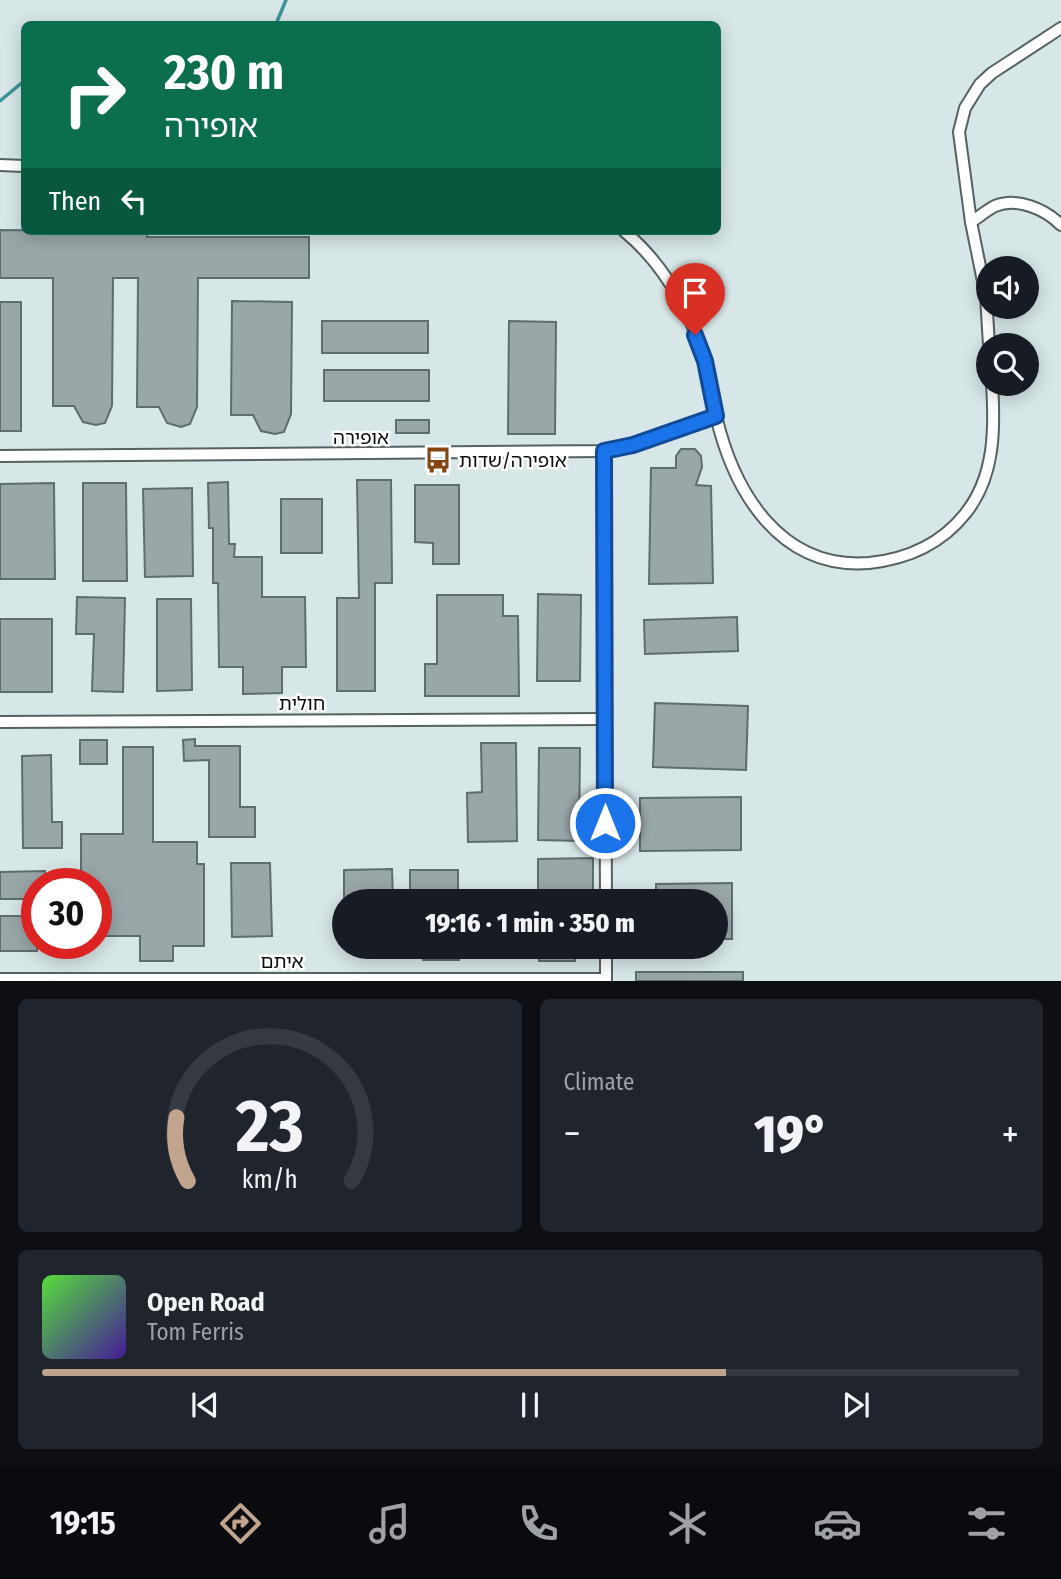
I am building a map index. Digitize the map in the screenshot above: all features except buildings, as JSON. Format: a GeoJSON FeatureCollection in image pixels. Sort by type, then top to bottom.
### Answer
{"type":"FeatureCollection","features":[{"type":"Feature","properties":{"kind":"street"},"geometry":{"type":"LineString","coordinates":[[988,333],[986,296],[971,222],[959,132],[965,108],[980,84],[992,73],[1061,28]]}},
{"type":"Feature","properties":{"kind":"street"},"geometry":{"type":"LineString","coordinates":[[0,165],[21,166]]}},
{"type":"Feature","properties":{"kind":"street"},"geometry":{"type":"LineString","coordinates":[[971,222],[996,206],[1011,205],[1033,206],[1050,214],[1061,225]]}},
{"type":"Feature","properties":{"kind":"street"},"geometry":{"type":"LineString","coordinates":[[629,235],[661,268],[685,310],[705,361],[716,416],[731,467],[754,508],[776,531],[803,550],[831,561],[856,564],[879,562],[930,546],[953,529],[972,506],[986,480],[992,447],[992,396]]}},
{"type":"Feature","properties":{"kind":"street","name":"אופירה"},"geometry":{"type":"LineString","coordinates":[[0,456],[604,451],[633,445],[716,416]]}},
{"type":"Feature","properties":{"kind":"street"},"geometry":{"type":"LineString","coordinates":[[604,451],[606,889]]}},
{"type":"Feature","properties":{"kind":"street","name":"חולית"},"geometry":{"type":"LineString","coordinates":[[0,722],[605,719]]}},
{"type":"Feature","properties":{"kind":"street"},"geometry":{"type":"LineString","coordinates":[[606,959],[606,980]]}},
{"type":"Feature","properties":{"kind":"street","name":"איתם"},"geometry":{"type":"LineString","coordinates":[[0,979],[606,980]]}},
{"type":"Feature","properties":{"kind":"waterway"},"geometry":{"type":"LineString","coordinates":[[277,21],[286,0]]}},
{"type":"Feature","properties":{"kind":"waterway"},"geometry":{"type":"LineString","coordinates":[[0,101],[21,84]]}},
{"type":"Feature","properties":{"kind":"place","name":"אופירה/שדות"},"geometry":{"type":"Point","coordinates":[438,460]}},
{"type":"Feature","properties":{"kind":"route"},"geometry":{"type":"LineString","coordinates":[[605,823],[604,451],[633,445],[716,416],[705,361],[695,335]]}}]}
